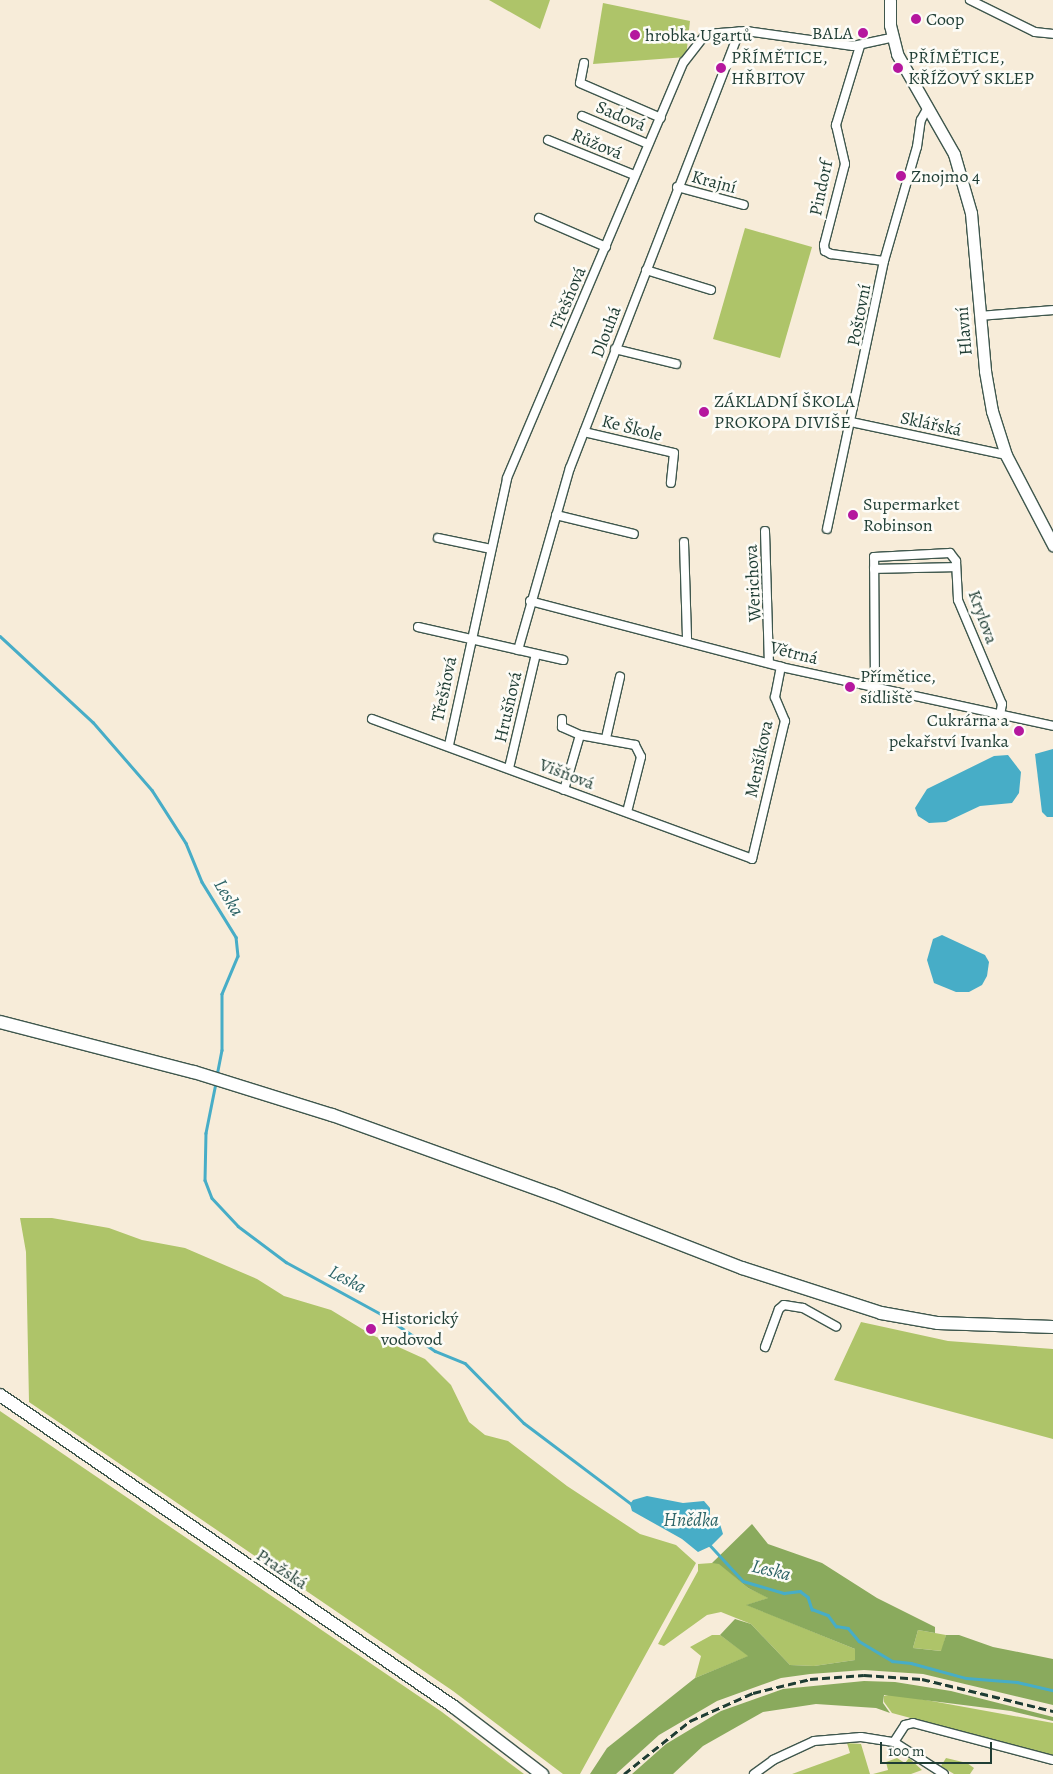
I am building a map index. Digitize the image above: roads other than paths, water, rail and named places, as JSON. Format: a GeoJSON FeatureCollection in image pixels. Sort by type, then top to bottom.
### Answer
{"type":"FeatureCollection","features":[{"type":"Feature","properties":{"kind":"main road","name":"Hlavní"},"geometry":{"type":"LineString","coordinates":[[890,0],[892,38],[902,66],[954,154],[971,213],[980,316],[992,411],[1006,455],[1053,545]]}},
{"type":"Feature","properties":{"kind":"main road"},"geometry":{"type":"LineString","coordinates":[[0,1022],[228,1082],[438,1151],[817,1294],[880,1313],[938,1323],[1013,1328],[1053,1327]]}},
{"type":"Feature","properties":{"kind":"main road","name":"Pražská"},"geometry":{"type":"LineString","coordinates":[[0,1395],[454,1706],[542,1774]]}},
{"type":"Feature","properties":{"kind":"street"},"geometry":{"type":"LineString","coordinates":[[970,0],[1035,32],[1053,34]]}},
{"type":"Feature","properties":{"kind":"street","name":"Třešňová"},"geometry":{"type":"LineString","coordinates":[[449,745],[506,478],[684,62],[706,34],[739,32],[860,46]]}},
{"type":"Feature","properties":{"kind":"street","name":"Dlouhá"},"geometry":{"type":"LineString","coordinates":[[518,650],[530,601],[584,432],[677,187],[739,32]]}},
{"type":"Feature","properties":{"kind":"street"},"geometry":{"type":"LineString","coordinates":[[860,46],[892,38]]}},
{"type":"Feature","properties":{"kind":"street","name":"Pindorf"},"geometry":{"type":"LineString","coordinates":[[860,46],[836,125],[845,164],[824,244],[825,251],[831,254],[884,261]]}},
{"type":"Feature","properties":{"kind":"street"},"geometry":{"type":"LineString","coordinates":[[584,63],[580,83],[661,118]]}},
{"type":"Feature","properties":{"kind":"street","name":"Poštovní"},"geometry":{"type":"LineString","coordinates":[[827,529],[884,261],[917,147],[920,120],[928,109]]}},
{"type":"Feature","properties":{"kind":"street","name":"Sadová"},"geometry":{"type":"LineString","coordinates":[[582,116],[648,144]]}},
{"type":"Feature","properties":{"kind":"street","name":"Růžová"},"geometry":{"type":"LineString","coordinates":[[548,140],[634,176]]}},
{"type":"Feature","properties":{"kind":"street","name":"Krajní"},"geometry":{"type":"LineString","coordinates":[[677,187],[744,205]]}},
{"type":"Feature","properties":{"kind":"street"},"geometry":{"type":"LineString","coordinates":[[540,218],[606,247]]}},
{"type":"Feature","properties":{"kind":"street"},"geometry":{"type":"LineString","coordinates":[[646,270],[711,290]]}},
{"type":"Feature","properties":{"kind":"street"},"geometry":{"type":"LineString","coordinates":[[980,316],[1053,310]]}},
{"type":"Feature","properties":{"kind":"street"},"geometry":{"type":"LineString","coordinates":[[615,349],[676,364]]}},
{"type":"Feature","properties":{"kind":"street","name":"Sklářská"},"geometry":{"type":"LineString","coordinates":[[851,422],[1006,455]]}},
{"type":"Feature","properties":{"kind":"street","name":"Ke Škole"},"geometry":{"type":"LineString","coordinates":[[584,432],[674,453],[671,483]]}},
{"type":"Feature","properties":{"kind":"street"},"geometry":{"type":"LineString","coordinates":[[556,516],[634,534]]}},
{"type":"Feature","properties":{"kind":"street","name":"Werichova"},"geometry":{"type":"LineString","coordinates":[[765,531],[769,663]]}},
{"type":"Feature","properties":{"kind":"street"},"geometry":{"type":"LineString","coordinates":[[438,538],[491,549]]}},
{"type":"Feature","properties":{"kind":"street"},"geometry":{"type":"LineString","coordinates":[[684,542],[687,640]]}},
{"type":"Feature","properties":{"kind":"street"},"geometry":{"type":"LineString","coordinates":[[874,570],[956,567],[950,553],[874,557],[874,570],[875,687]]}},
{"type":"Feature","properties":{"kind":"street","name":"Krylova"},"geometry":{"type":"LineString","coordinates":[[956,567],[958,600],[1002,704],[1000,715]]}},
{"type":"Feature","properties":{"kind":"street","name":"Větrná"},"geometry":{"type":"LineString","coordinates":[[530,601],[687,640],[780,666],[1053,726]]}},
{"type":"Feature","properties":{"kind":"street","name":"Třešňová"},"geometry":{"type":"LineString","coordinates":[[418,627],[470,640]]}},
{"type":"Feature","properties":{"kind":"street","name":"Hrušňová"},"geometry":{"type":"LineString","coordinates":[[470,640],[563,660]]}},
{"type":"Feature","properties":{"kind":"street","name":"Hrušňová"},"geometry":{"type":"LineString","coordinates":[[509,768],[536,654]]}},
{"type":"Feature","properties":{"kind":"street","name":"Menšíkova"},"geometry":{"type":"LineString","coordinates":[[752,859],[785,720],[775,697],[780,666]]}},
{"type":"Feature","properties":{"kind":"street"},"geometry":{"type":"LineString","coordinates":[[606,738],[620,677]]}},
{"type":"Feature","properties":{"kind":"street","name":"Višňová"},"geometry":{"type":"LineString","coordinates":[[372,719],[449,745],[564,790],[752,859]]}},
{"type":"Feature","properties":{"kind":"street"},"geometry":{"type":"LineString","coordinates":[[562,719],[562,727],[580,735],[606,738],[635,745],[640,753],[627,812]]}},
{"type":"Feature","properties":{"kind":"street"},"geometry":{"type":"LineString","coordinates":[[564,790],[580,735]]}},
{"type":"Feature","properties":{"kind":"street"},"geometry":{"type":"LineString","coordinates":[[765,1347],[779,1309],[784,1305],[803,1308],[836,1326]]}},
{"type":"Feature","properties":{"kind":"street"},"geometry":{"type":"LineString","coordinates":[[894,1742],[905,1726],[913,1723],[1053,1760]]}},
{"type":"Feature","properties":{"kind":"street"},"geometry":{"type":"LineString","coordinates":[[754,1774],[773,1760],[814,1740],[861,1736],[894,1742],[944,1774]]}},
{"type":"Feature","properties":{"kind":"water"},"geometry":{"type":"Polygon","coordinates":[[[1053,749],[1053,817],[1047,817],[1042,812],[1035,754],[1053,749]]]}},
{"type":"Feature","properties":{"kind":"water"},"geometry":{"type":"Polygon","coordinates":[[[1008,755],[1021,772],[1019,793],[1012,803],[980,806],[946,822],[929,823],[918,816],[915,808],[927,789],[994,756],[1008,755]]]}},
{"type":"Feature","properties":{"kind":"water"},"geometry":{"type":"Polygon","coordinates":[[[942,935],[985,955],[989,962],[987,976],[982,985],[969,992],[956,992],[934,983],[927,960],[933,939],[942,935]]]}},
{"type":"Feature","properties":{"kind":"water","name":"Hnědka"},"geometry":{"type":"Polygon","coordinates":[[[647,1496],[683,1503],[704,1501],[710,1508],[710,1516],[720,1524],[723,1534],[711,1546],[698,1552],[682,1539],[632,1511],[630,1504],[633,1500],[647,1496]]]}},
{"type":"Feature","properties":{"kind":"waterway","name":"Leska"},"geometry":{"type":"LineString","coordinates":[[0,636],[93,722],[152,790],[186,843],[202,882],[236,937],[238,956],[222,994],[222,1050],[217,1075]]}},
{"type":"Feature","properties":{"kind":"waterway","name":"Leska"},"geometry":{"type":"LineString","coordinates":[[216,1083],[206,1133],[205,1180],[212,1198],[238,1226],[286,1262],[383,1315],[435,1351],[465,1363],[524,1423],[633,1505]]}},
{"type":"Feature","properties":{"kind":"waterway","name":"Leska"},"geometry":{"type":"LineString","coordinates":[[709,1544],[743,1581],[784,1593],[800,1591],[808,1597],[812,1609],[828,1615],[836,1626],[848,1628],[859,1641],[892,1661],[911,1663],[966,1678],[1017,1682],[1053,1690]]}},
{"type":"Feature","properties":{"kind":"railway"},"geometry":{"type":"LineString","coordinates":[[624,1774],[690,1721],[753,1693],[810,1679],[864,1675],[922,1679],[1053,1711]]}},
{"type":"Feature","properties":{"kind":"place","name":"Coop"},"geometry":{"type":"Point","coordinates":[916,19]}},
{"type":"Feature","properties":{"kind":"place","name":"BALA"},"geometry":{"type":"Point","coordinates":[863,33]}},
{"type":"Feature","properties":{"kind":"place","name":"hrobka Ugartů"},"geometry":{"type":"Point","coordinates":[635,35]}},
{"type":"Feature","properties":{"kind":"place","name":"PŘÍMĚTICE, HŘBITOV"},"geometry":{"type":"Point","coordinates":[721,68]}},
{"type":"Feature","properties":{"kind":"place","name":"PŘÍMĚTICE, KŘÍŽOVÝ SKLEP"},"geometry":{"type":"Point","coordinates":[898,68]}},
{"type":"Feature","properties":{"kind":"place","name":"Znojmo 4"},"geometry":{"type":"Point","coordinates":[901,176]}},
{"type":"Feature","properties":{"kind":"place","name":"ZÁKLADNÍ ŠKOLA PROKOPA DIVIŠE"},"geometry":{"type":"Point","coordinates":[704,412]}},
{"type":"Feature","properties":{"kind":"place","name":"Supermarket Robinson"},"geometry":{"type":"Point","coordinates":[853,515]}},
{"type":"Feature","properties":{"kind":"place","name":"Přímětice, sídliště"},"geometry":{"type":"Point","coordinates":[850,687]}},
{"type":"Feature","properties":{"kind":"place","name":"Cukrárna a pekařství Ivanka"},"geometry":{"type":"Point","coordinates":[1019,731]}},
{"type":"Feature","properties":{"kind":"place","name":"Historický vodovod"},"geometry":{"type":"Point","coordinates":[371,1329]}}]}
